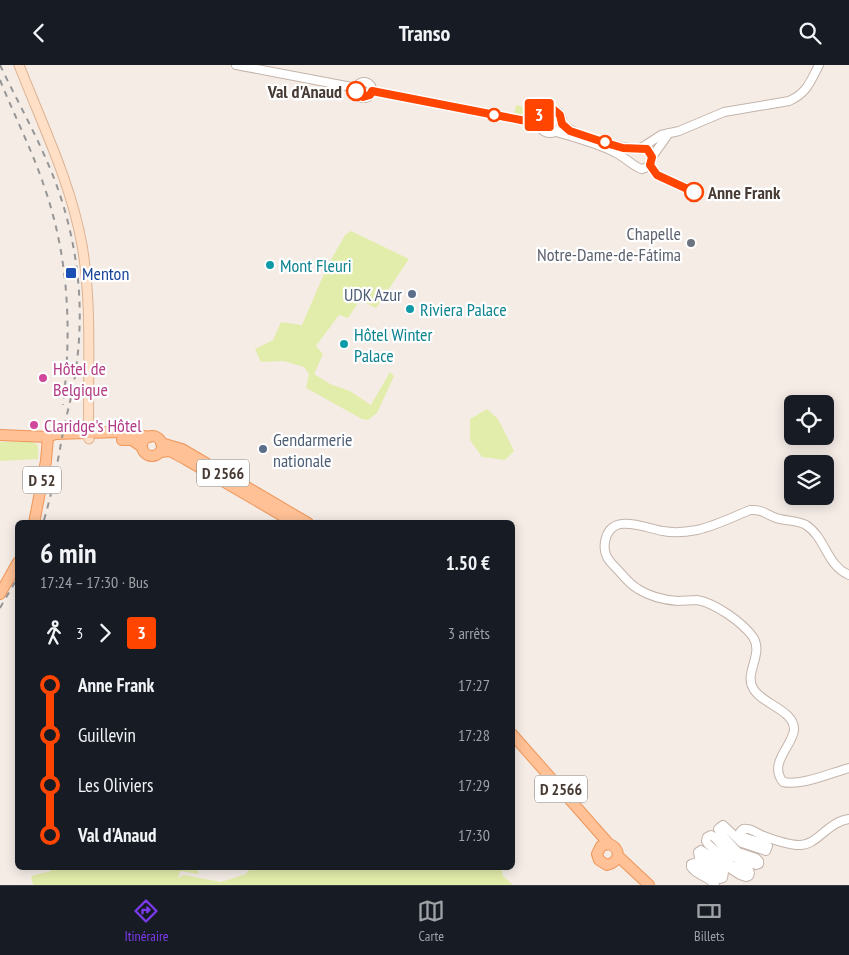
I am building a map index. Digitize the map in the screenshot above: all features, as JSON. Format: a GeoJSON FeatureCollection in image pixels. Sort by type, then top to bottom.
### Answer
{"type":"FeatureCollection","features":[{"type":"Feature","properties":{"kind":"main road"},"geometry":{"type":"LineString","coordinates":[[19,65],[62,172],[72,202],[82,246],[89,343],[88,436]]}},
{"type":"Feature","properties":{"kind":"main road"},"geometry":{"type":"LineString","coordinates":[[0,435],[48,437],[56,441],[88,436],[119,433],[155,437],[160,447],[156,455],[150,456],[144,453],[142,447],[132,440],[88,436]]}},
{"type":"Feature","properties":{"kind":"main road","name":"D 52"},"geometry":{"type":"LineString","coordinates":[[35,520],[46,461],[48,437]]}},
{"type":"Feature","properties":{"kind":"main road"},"geometry":{"type":"LineString","coordinates":[[142,447],[148,437]]}},
{"type":"Feature","properties":{"kind":"main road","name":"D 2566"},"geometry":{"type":"LineString","coordinates":[[160,447],[175,445],[303,520]]}},
{"type":"Feature","properties":{"kind":"main road","name":"D 2566"},"geometry":{"type":"LineString","coordinates":[[160,447],[185,459],[290,520]]}},
{"type":"Feature","properties":{"kind":"main road"},"geometry":{"type":"LineString","coordinates":[[0,594],[15,567]]}},
{"type":"Feature","properties":{"kind":"main road","name":"D 2566"},"geometry":{"type":"LineString","coordinates":[[515,737],[609,844]]}},
{"type":"Feature","properties":{"kind":"main road","name":"D 2566"},"geometry":{"type":"LineString","coordinates":[[515,748],[589,829],[599,849]]}},
{"type":"Feature","properties":{"kind":"main road"},"geometry":{"type":"LineString","coordinates":[[609,844],[617,849],[616,860],[607,865],[601,862],[598,857],[599,849],[603,845],[609,844]]}},
{"type":"Feature","properties":{"kind":"main road"},"geometry":{"type":"LineString","coordinates":[[616,860],[641,885]]}},
{"type":"Feature","properties":{"kind":"main road"},"geometry":{"type":"LineString","coordinates":[[616,860],[648,885]]}},
{"type":"Feature","properties":{"kind":"street"},"geometry":{"type":"LineString","coordinates":[[236,65],[357,88],[357,93],[363,97],[370,95],[372,91],[503,117],[526,121],[537,120]]}},
{"type":"Feature","properties":{"kind":"street"},"geometry":{"type":"LineString","coordinates":[[631,162],[631,156],[661,135],[679,131],[729,111],[789,101],[796,98],[805,91],[819,65]]}},
{"type":"Feature","properties":{"kind":"street"},"geometry":{"type":"LineString","coordinates":[[652,157],[650,151],[623,148],[576,133],[562,124],[560,115],[553,109],[542,112],[537,120],[538,127],[547,134],[556,132],[606,148],[631,162],[638,169],[645,169],[650,165],[652,157],[669,133]]}},
{"type":"Feature","properties":{"kind":"street"},"geometry":{"type":"LineString","coordinates":[[556,132],[562,124]]}},
{"type":"Feature","properties":{"kind":"street"},"geometry":{"type":"LineString","coordinates":[[849,575],[832,562],[824,544],[812,530],[800,523],[776,518],[762,511],[750,510],[713,525],[690,531],[663,531],[623,523],[617,525],[608,533],[604,547],[606,556],[636,588],[660,598],[676,601],[696,600],[706,603],[727,613],[746,629],[754,639],[757,648],[750,681],[752,687],[760,697],[783,712],[793,724],[794,731],[780,760],[778,774],[783,782],[788,783],[821,777],[849,768]]}},
{"type":"Feature","properties":{"kind":"street"},"geometry":{"type":"LineString","coordinates":[[715,885],[707,877],[693,871],[690,867],[694,863],[716,877],[723,878],[724,872],[699,858],[698,852],[701,850],[740,875],[746,877],[750,873],[749,870],[737,867],[726,861],[708,844],[706,841],[707,837],[711,835],[725,851],[736,858],[756,865],[759,861],[756,858],[738,852],[720,833],[718,829],[723,825],[742,843],[766,851],[768,846],[765,843],[744,837],[740,835],[740,832],[748,829],[790,844],[805,845],[811,843],[835,823],[849,819]]}},
{"type":"Feature","properties":{"kind":"green space"},"geometry":{"type":"Polygon","coordinates":[[[516,105],[538,110],[534,116],[514,113],[516,105]]]}},
{"type":"Feature","properties":{"kind":"green space"},"geometry":{"type":"Polygon","coordinates":[[[351,231],[409,259],[376,308],[360,300],[348,318],[339,315],[316,346],[323,354],[314,374],[330,384],[350,391],[371,405],[390,372],[394,376],[377,413],[368,420],[362,419],[306,388],[309,374],[304,367],[284,361],[261,362],[255,349],[273,340],[281,322],[302,325],[327,267],[345,235],[351,231]]]}},
{"type":"Feature","properties":{"kind":"green space"},"geometry":{"type":"Polygon","coordinates":[[[487,409],[498,419],[514,451],[505,460],[482,457],[470,440],[470,419],[487,409]]]}},
{"type":"Feature","properties":{"kind":"green space"},"geometry":{"type":"Polygon","coordinates":[[[30,441],[38,445],[38,459],[0,461],[0,442],[30,441]]]}},
{"type":"Feature","properties":{"kind":"green space"},"geometry":{"type":"Polygon","coordinates":[[[197,870],[199,874],[180,871],[178,878],[184,875],[221,882],[246,874],[249,870],[502,870],[503,876],[513,885],[33,885],[31,876],[51,871],[197,870]]]}},
{"type":"Feature","properties":{"kind":"railway"},"geometry":{"type":"LineString","coordinates":[[0,65],[39,144],[59,192],[71,237],[78,282],[80,329],[74,381],[44,520]]}},
{"type":"Feature","properties":{"kind":"railway"},"geometry":{"type":"LineString","coordinates":[[0,80],[38,170],[52,210],[58,238],[63,265],[67,321],[66,377],[63,405]]}},
{"type":"Feature","properties":{"kind":"railway"},"geometry":{"type":"LineString","coordinates":[[0,608],[15,582]]}},
{"type":"Feature","properties":{"kind":"bus line","name":"3"},"geometry":{"type":"LineString","coordinates":[[356,91],[358,95],[365,98],[372,91],[526,121],[537,120],[539,115],[546,109],[553,109],[562,117],[562,124],[570,131],[623,148],[647,149],[652,154],[650,165],[657,175],[694,192]]}},
{"type":"Feature","properties":{"kind":"place","name":"Val d'Anaud"},"geometry":{"type":"Point","coordinates":[356,91]}},
{"type":"Feature","properties":{"kind":"place","name":"Anne Frank"},"geometry":{"type":"Point","coordinates":[694,192]}},
{"type":"Feature","properties":{"kind":"place","name":"Chapelle Notre-Dame-de-Fátima"},"geometry":{"type":"Point","coordinates":[691,243]}},
{"type":"Feature","properties":{"kind":"place","name":"Mont Fleuri"},"geometry":{"type":"Point","coordinates":[270,265]}},
{"type":"Feature","properties":{"kind":"place","name":"Menton"},"geometry":{"type":"Point","coordinates":[71,273]}},
{"type":"Feature","properties":{"kind":"place","name":"UDK Azur"},"geometry":{"type":"Point","coordinates":[412,294]}},
{"type":"Feature","properties":{"kind":"place","name":"Riviera Palace"},"geometry":{"type":"Point","coordinates":[410,309]}},
{"type":"Feature","properties":{"kind":"place","name":"Hôtel Winter Palace"},"geometry":{"type":"Point","coordinates":[344,344]}},
{"type":"Feature","properties":{"kind":"place","name":"Hôtel de Belgique"},"geometry":{"type":"Point","coordinates":[43,378]}},
{"type":"Feature","properties":{"kind":"place","name":"Claridge's Hôtel"},"geometry":{"type":"Point","coordinates":[34,425]}},
{"type":"Feature","properties":{"kind":"place","name":"Gendarmerie nationale"},"geometry":{"type":"Point","coordinates":[263,449]}}]}
